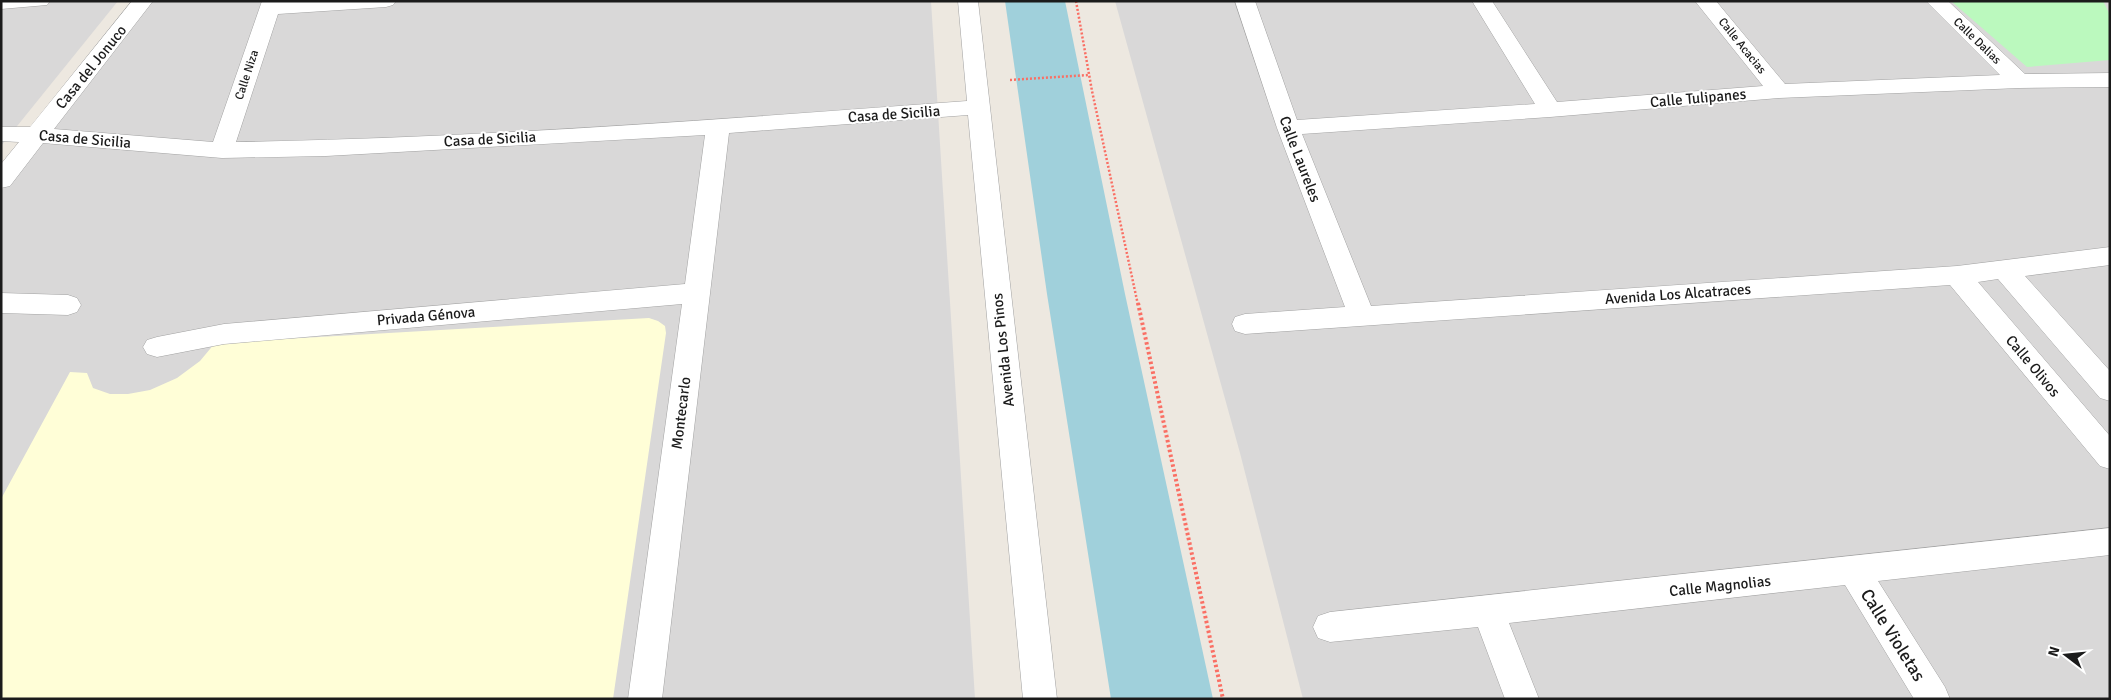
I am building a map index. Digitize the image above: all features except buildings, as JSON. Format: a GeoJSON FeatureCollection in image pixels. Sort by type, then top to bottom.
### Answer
{"type":"FeatureCollection","features":[{"type":"Feature","properties":{"kind":"street"},"geometry":{"type":"LineString","coordinates":[[1,3],[40,1]]}},
{"type":"Feature","properties":{"kind":"street","name":"Casa del Jonuco"},"geometry":{"type":"LineString","coordinates":[[1,180],[143,1]]}},
{"type":"Feature","properties":{"kind":"street"},"geometry":{"type":"LineString","coordinates":[[271,5],[386,1]]}},
{"type":"Feature","properties":{"kind":"street","name":"Avenida Los Pinos"},"geometry":{"type":"LineString","coordinates":[[968,1],[976,94],[1040,699]]}},
{"type":"Feature","properties":{"kind":"street","name":"Calle Laureles"},"geometry":{"type":"LineString","coordinates":[[1244,1],[1288,128],[1361,316]]}},
{"type":"Feature","properties":{"kind":"street"},"geometry":{"type":"LineString","coordinates":[[1482,1],[1550,110]]}},
{"type":"Feature","properties":{"kind":"street","name":"Calle Acacias"},"geometry":{"type":"LineString","coordinates":[[1705,1],[1779,92]]}},
{"type":"Feature","properties":{"kind":"street","name":"Calle Dalias"},"geometry":{"type":"LineString","coordinates":[[1936,1],[2019,81]]}},
{"type":"Feature","properties":{"kind":"street","name":"Calle Niza"},"geometry":{"type":"LineString","coordinates":[[222,150],[271,5]]}},
{"type":"Feature","properties":{"kind":"street","name":"Calle Tulipanes"},"geometry":{"type":"LineString","coordinates":[[1288,128],[1779,92],[2019,81],[2110,80]]}},
{"type":"Feature","properties":{"kind":"street","name":"Casa de Sicilia"},"geometry":{"type":"LineString","coordinates":[[1,134],[36,135],[222,150],[326,148],[718,127],[976,94]]}},
{"type":"Feature","properties":{"kind":"street","name":"Montecarlo"},"geometry":{"type":"LineString","coordinates":[[645,699],[718,127]]}},
{"type":"Feature","properties":{"kind":"street","name":"Avenida Los Alcatraces"},"geometry":{"type":"LineString","coordinates":[[1245,324],[1957,275],[2110,256]]}},
{"type":"Feature","properties":{"kind":"street"},"geometry":{"type":"LineString","coordinates":[[2004,269],[2110,390]]}},
{"type":"Feature","properties":{"kind":"street","name":"Calle Olivos"},"geometry":{"type":"LineString","coordinates":[[1957,275],[2110,457]]}},
{"type":"Feature","properties":{"kind":"street","name":"Privada Génova"},"geometry":{"type":"LineString","coordinates":[[157,347],[224,334],[696,293]]}},
{"type":"Feature","properties":{"kind":"street"},"geometry":{"type":"LineString","coordinates":[[1,303],[68,305]]}},
{"type":"Feature","properties":{"kind":"street","name":"Calle Magnolias"},"geometry":{"type":"LineString","coordinates":[[1330,627],[1854,571],[2110,541]]}},
{"type":"Feature","properties":{"kind":"street","name":"Calle Violetas"},"geometry":{"type":"LineString","coordinates":[[1854,571],[1933,699]]}},
{"type":"Feature","properties":{"kind":"street"},"geometry":{"type":"LineString","coordinates":[[1488,611],[1522,699]]}},
{"type":"Feature","properties":{"kind":"path"},"geometry":{"type":"LineString","coordinates":[[1076,1],[1089,75],[1223,699]]}},
{"type":"Feature","properties":{"kind":"path"},"geometry":{"type":"LineString","coordinates":[[976,94],[1089,75]]}},
{"type":"Feature","properties":{"kind":"shaded area"},"geometry":{"type":"Polygon","coordinates":[[[1,1],[118,1],[1,146],[1,1]]]}},
{"type":"Feature","properties":{"kind":"shaded area"},"geometry":{"type":"Polygon","coordinates":[[[146,1],[931,1],[975,699],[1,699],[1,191],[146,1]]]}},
{"type":"Feature","properties":{"kind":"shaded area"},"geometry":{"type":"Polygon","coordinates":[[[1115,1],[2110,1],[2110,699],[1303,699],[1240,453],[1115,1]]]}},
{"type":"Feature","properties":{"kind":"shaded area"},"geometry":{"type":"Polygon","coordinates":[[[649,318],[665,326],[666,333],[613,699],[1,699],[1,499],[70,372],[87,373],[93,388],[110,394],[128,394],[150,390],[177,378],[200,361],[215,343],[649,318]]]}},
{"type":"Feature","properties":{"kind":"green space"},"geometry":{"type":"Polygon","coordinates":[[[1951,1],[2103,1],[2110,15],[2110,60],[2027,67],[1951,1]]]}},
{"type":"Feature","properties":{"kind":"waterway"},"geometry":{"type":"LineString","coordinates":[[1035,1],[1086,294],[1162,699]]}}]}
